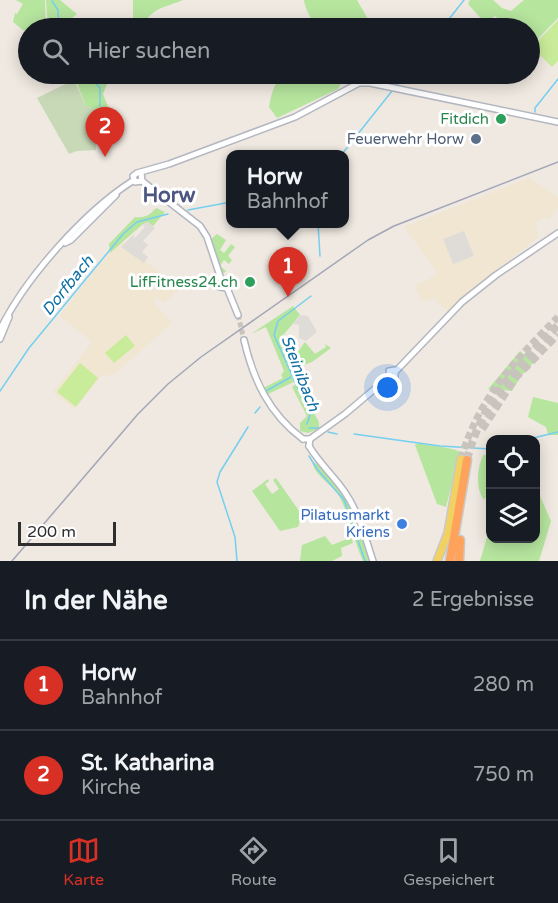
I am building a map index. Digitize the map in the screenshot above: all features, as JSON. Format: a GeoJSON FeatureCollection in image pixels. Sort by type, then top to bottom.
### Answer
{"type":"FeatureCollection","features":[{"type":"Feature","properties":{"kind":"highway"},"geometry":{"type":"LineString","coordinates":[[450,561],[467,460]]}},
{"type":"Feature","properties":{"kind":"highway"},"geometry":{"type":"LineString","coordinates":[[457,561],[467,460]]}},
{"type":"Feature","properties":{"kind":"highway"},"geometry":{"type":"LineString","coordinates":[[444,561],[459,516]]}},
{"type":"Feature","properties":{"kind":"main road"},"geometry":{"type":"LineString","coordinates":[[0,330],[34,276],[79,225],[134,180],[135,173],[141,173],[301,115],[357,84]]}},
{"type":"Feature","properties":{"kind":"main road"},"geometry":{"type":"LineString","coordinates":[[375,84],[558,122]]}},
{"type":"Feature","properties":{"kind":"main road"},"geometry":{"type":"LineString","coordinates":[[141,173],[142,181],[200,226],[207,237],[221,279],[228,280],[227,288],[238,315]]}},
{"type":"Feature","properties":{"kind":"main road"},"geometry":{"type":"LineString","coordinates":[[134,180],[138,183],[142,181]]}},
{"type":"Feature","properties":{"kind":"main road"},"geometry":{"type":"LineString","coordinates":[[244,340],[251,370],[263,394],[289,427],[303,439],[310,439],[390,376],[395,377],[396,371],[470,295],[558,233]]}},
{"type":"Feature","properties":{"kind":"main road"},"geometry":{"type":"LineString","coordinates":[[0,339],[9,317]]}},
{"type":"Feature","properties":{"kind":"main road"},"geometry":{"type":"LineString","coordinates":[[303,439],[302,444],[309,446],[347,495],[363,530],[373,561]]}},
{"type":"Feature","properties":{"kind":"main road"},"geometry":{"type":"LineString","coordinates":[[309,446],[310,439]]}},
{"type":"Feature","properties":{"kind":"main road"},"geometry":{"type":"LineString","coordinates":[[437,561],[447,537],[467,460]]}},
{"type":"Feature","properties":{"kind":"shaded area"},"geometry":{"type":"Polygon","coordinates":[[[529,178],[558,197],[558,208],[548,220],[545,218],[536,222],[538,238],[481,282],[448,312],[433,298],[422,302],[415,285],[436,276],[435,269],[404,227],[529,178]]]}},
{"type":"Feature","properties":{"kind":"shaded area"},"geometry":{"type":"Polygon","coordinates":[[[148,222],[155,228],[143,241],[148,245],[142,252],[148,257],[144,263],[121,247],[138,230],[133,236],[135,238],[145,227],[142,225],[148,222]]]}},
{"type":"Feature","properties":{"kind":"shaded area"},"geometry":{"type":"Polygon","coordinates":[[[464,231],[474,256],[453,264],[443,239],[464,231]]]}},
{"type":"Feature","properties":{"kind":"shaded area"},"geometry":{"type":"Polygon","coordinates":[[[119,240],[179,288],[165,303],[157,297],[153,302],[172,323],[118,371],[111,376],[103,374],[74,409],[53,392],[92,342],[60,316],[119,240]]]}},
{"type":"Feature","properties":{"kind":"shaded area"},"geometry":{"type":"Polygon","coordinates":[[[301,315],[308,316],[317,332],[306,341],[299,338],[299,325],[293,324],[301,315]]]}},
{"type":"Feature","properties":{"kind":"green space"},"geometry":{"type":"Polygon","coordinates":[[[16,0],[45,0],[46,18],[18,18],[18,26],[13,22],[15,13],[17,14],[23,4],[16,0]]]}},
{"type":"Feature","properties":{"kind":"green space"},"geometry":{"type":"Polygon","coordinates":[[[46,0],[60,0],[77,14],[72,18],[47,18],[46,0]]]}},
{"type":"Feature","properties":{"kind":"green space"},"geometry":{"type":"Polygon","coordinates":[[[133,0],[183,0],[154,12],[148,18],[133,18],[133,0]]]}},
{"type":"Feature","properties":{"kind":"green space"},"geometry":{"type":"Polygon","coordinates":[[[304,0],[357,0],[367,18],[311,18],[304,0]]]}},
{"type":"Feature","properties":{"kind":"green space"},"geometry":{"type":"Polygon","coordinates":[[[470,0],[493,0],[502,8],[511,11],[524,0],[558,0],[558,18],[540,37],[540,18],[497,18],[495,16],[481,18],[468,4],[470,0]]]}},
{"type":"Feature","properties":{"kind":"green space"},"geometry":{"type":"Polygon","coordinates":[[[558,20],[558,61],[552,67],[540,55],[540,39],[558,20]]]}},
{"type":"Feature","properties":{"kind":"green space"},"geometry":{"type":"Polygon","coordinates":[[[66,84],[76,84],[86,106],[96,110],[109,109],[112,135],[95,136],[96,150],[69,154],[37,98],[66,84]]]}},
{"type":"Feature","properties":{"kind":"green space"},"geometry":{"type":"Polygon","coordinates":[[[77,84],[107,84],[103,94],[109,109],[96,110],[86,106],[77,84]]]}},
{"type":"Feature","properties":{"kind":"green space"},"geometry":{"type":"Polygon","coordinates":[[[276,84],[341,84],[338,89],[277,118],[269,107],[276,84]]]}},
{"type":"Feature","properties":{"kind":"green space"},"geometry":{"type":"Polygon","coordinates":[[[156,208],[165,212],[153,226],[148,222],[143,224],[110,253],[109,244],[135,217],[146,216],[156,208]]]}},
{"type":"Feature","properties":{"kind":"green space"},"geometry":{"type":"Polygon","coordinates":[[[217,234],[226,240],[220,250],[224,253],[231,244],[235,247],[228,256],[232,260],[229,264],[224,260],[220,266],[226,271],[224,273],[221,271],[210,240],[217,234]]]}},
{"type":"Feature","properties":{"kind":"green space"},"geometry":{"type":"Polygon","coordinates":[[[293,306],[300,315],[280,339],[296,381],[268,394],[263,388],[283,378],[281,375],[284,371],[266,327],[251,334],[293,306]]]}},
{"type":"Feature","properties":{"kind":"green space"},"geometry":{"type":"Polygon","coordinates":[[[126,335],[135,346],[114,363],[105,353],[126,335]]]}},
{"type":"Feature","properties":{"kind":"green space"},"geometry":{"type":"Polygon","coordinates":[[[305,342],[315,354],[326,347],[325,344],[331,348],[312,362],[294,368],[292,360],[305,342]]]}},
{"type":"Feature","properties":{"kind":"green space"},"geometry":{"type":"Polygon","coordinates":[[[520,351],[527,357],[532,353],[537,359],[521,376],[512,391],[488,389],[520,351]]]}},
{"type":"Feature","properties":{"kind":"green space"},"geometry":{"type":"Polygon","coordinates":[[[80,363],[98,378],[76,407],[57,392],[80,363]]]}},
{"type":"Feature","properties":{"kind":"green space"},"geometry":{"type":"Polygon","coordinates":[[[297,383],[319,422],[319,429],[308,433],[300,431],[300,423],[307,416],[292,387],[297,383]]]}},
{"type":"Feature","properties":{"kind":"green space"},"geometry":{"type":"Polygon","coordinates":[[[533,397],[558,403],[558,435],[548,435],[546,427],[528,417],[533,397]]]}},
{"type":"Feature","properties":{"kind":"green space"},"geometry":{"type":"Polygon","coordinates":[[[418,443],[460,452],[446,507],[437,504],[415,445],[418,443]]]}},
{"type":"Feature","properties":{"kind":"green space"},"geometry":{"type":"Polygon","coordinates":[[[484,454],[486,455],[486,497],[484,500],[479,490],[480,464],[484,454]]]}},
{"type":"Feature","properties":{"kind":"green space"},"geometry":{"type":"Polygon","coordinates":[[[313,462],[324,468],[342,491],[356,520],[370,561],[363,561],[338,494],[316,471],[313,462]]]}},
{"type":"Feature","properties":{"kind":"green space"},"geometry":{"type":"Polygon","coordinates":[[[276,478],[302,515],[298,527],[280,531],[252,491],[268,479],[269,481],[265,484],[272,494],[279,489],[273,480],[276,478]]]}},
{"type":"Feature","properties":{"kind":"green space"},"geometry":{"type":"Polygon","coordinates":[[[540,496],[551,521],[539,561],[480,561],[486,541],[486,543],[540,543],[540,496]]]}},
{"type":"Feature","properties":{"kind":"green space"},"geometry":{"type":"Polygon","coordinates":[[[351,535],[353,543],[341,548],[342,556],[332,561],[300,561],[302,545],[325,536],[332,545],[351,535]]]}},
{"type":"Feature","properties":{"kind":"waterway","name":"Dorfbach"},"geometry":{"type":"LineString","coordinates":[[450,18],[464,0]]}},
{"type":"Feature","properties":{"kind":"waterway"},"geometry":{"type":"LineString","coordinates":[[52,1],[58,10],[58,18]]}},
{"type":"Feature","properties":{"kind":"waterway"},"geometry":{"type":"LineString","coordinates":[[535,112],[535,108],[558,79]]}},
{"type":"Feature","properties":{"kind":"waterway"},"geometry":{"type":"LineString","coordinates":[[97,84],[100,88],[100,106]]}},
{"type":"Feature","properties":{"kind":"waterway","name":"Dorfbach"},"geometry":{"type":"LineString","coordinates":[[345,150],[392,91]]}},
{"type":"Feature","properties":{"kind":"waterway","name":"Dorfbach"},"geometry":{"type":"LineString","coordinates":[[188,210],[226,203]]}},
{"type":"Feature","properties":{"kind":"waterway","name":"Dorfbach"},"geometry":{"type":"LineString","coordinates":[[0,391],[29,348],[123,234],[137,222],[168,214]]}},
{"type":"Feature","properties":{"kind":"waterway","name":"Steinibach"},"geometry":{"type":"LineString","coordinates":[[318,228],[320,256]]}},
{"type":"Feature","properties":{"kind":"waterway","name":"Steinibach"},"geometry":{"type":"LineString","coordinates":[[307,424],[310,415],[274,335],[278,321],[311,296]]}},
{"type":"Feature","properties":{"kind":"waterway"},"geometry":{"type":"LineString","coordinates":[[266,391],[291,377]]}},
{"type":"Feature","properties":{"kind":"waterway"},"geometry":{"type":"LineString","coordinates":[[255,413],[260,407]]}},
{"type":"Feature","properties":{"kind":"waterway"},"geometry":{"type":"LineString","coordinates":[[237,561],[235,537],[217,482],[220,472],[248,427]]}},
{"type":"Feature","properties":{"kind":"waterway","name":"Steinibach"},"geometry":{"type":"LineString","coordinates":[[309,428],[320,428]]}},
{"type":"Feature","properties":{"kind":"waterway","name":"Steinibach"},"geometry":{"type":"LineString","coordinates":[[328,432],[337,434]]}},
{"type":"Feature","properties":{"kind":"waterway","name":"Steinibach"},"geometry":{"type":"LineString","coordinates":[[540,436],[558,432]]}},
{"type":"Feature","properties":{"kind":"waterway","name":"Steinibach"},"geometry":{"type":"LineString","coordinates":[[354,434],[440,446],[486,449]]}},
{"type":"Feature","properties":{"kind":"waterway"},"geometry":{"type":"LineString","coordinates":[[309,456],[317,469],[344,500],[365,561]]}},
{"type":"Feature","properties":{"kind":"tunnel"},"geometry":{"type":"LineString","coordinates":[[238,315],[244,340]]}},
{"type":"Feature","properties":{"kind":"tunnel"},"geometry":{"type":"LineString","coordinates":[[461,459],[468,437],[488,399],[513,365],[558,317]]}},
{"type":"Feature","properties":{"kind":"tunnel"},"geometry":{"type":"LineString","coordinates":[[467,460],[481,421],[502,386],[528,355],[558,325]]}},
{"type":"Feature","properties":{"kind":"tunnel"},"geometry":{"type":"LineString","coordinates":[[482,429],[515,378],[558,334]]}},
{"type":"Feature","properties":{"kind":"railway"},"geometry":{"type":"LineString","coordinates":[[12,561],[138,414],[168,384],[201,357],[368,240],[394,226],[558,162]]}},
{"type":"Feature","properties":{"kind":"place","name":"Fitdich"},"geometry":{"type":"Point","coordinates":[501,119]}},
{"type":"Feature","properties":{"kind":"place","name":"Feuerwehr Horw"},"geometry":{"type":"Point","coordinates":[476,139]}},
{"type":"Feature","properties":{"kind":"place","name":"St. Katharina"},"geometry":{"type":"Point","coordinates":[105,157]}},
{"type":"Feature","properties":{"kind":"place","name":"LifFitness24.ch"},"geometry":{"type":"Point","coordinates":[250,282]}},
{"type":"Feature","properties":{"kind":"place","name":"Horw"},"geometry":{"type":"Point","coordinates":[288,297]}},
{"type":"Feature","properties":{"kind":"place","name":"Pilatusmarkt Kriens"},"geometry":{"type":"Point","coordinates":[402,524]}},
{"type":"Feature","properties":{"kind":"district","name":"Horw"},"geometry":{"type":"Point","coordinates":[169,195]}}]}
